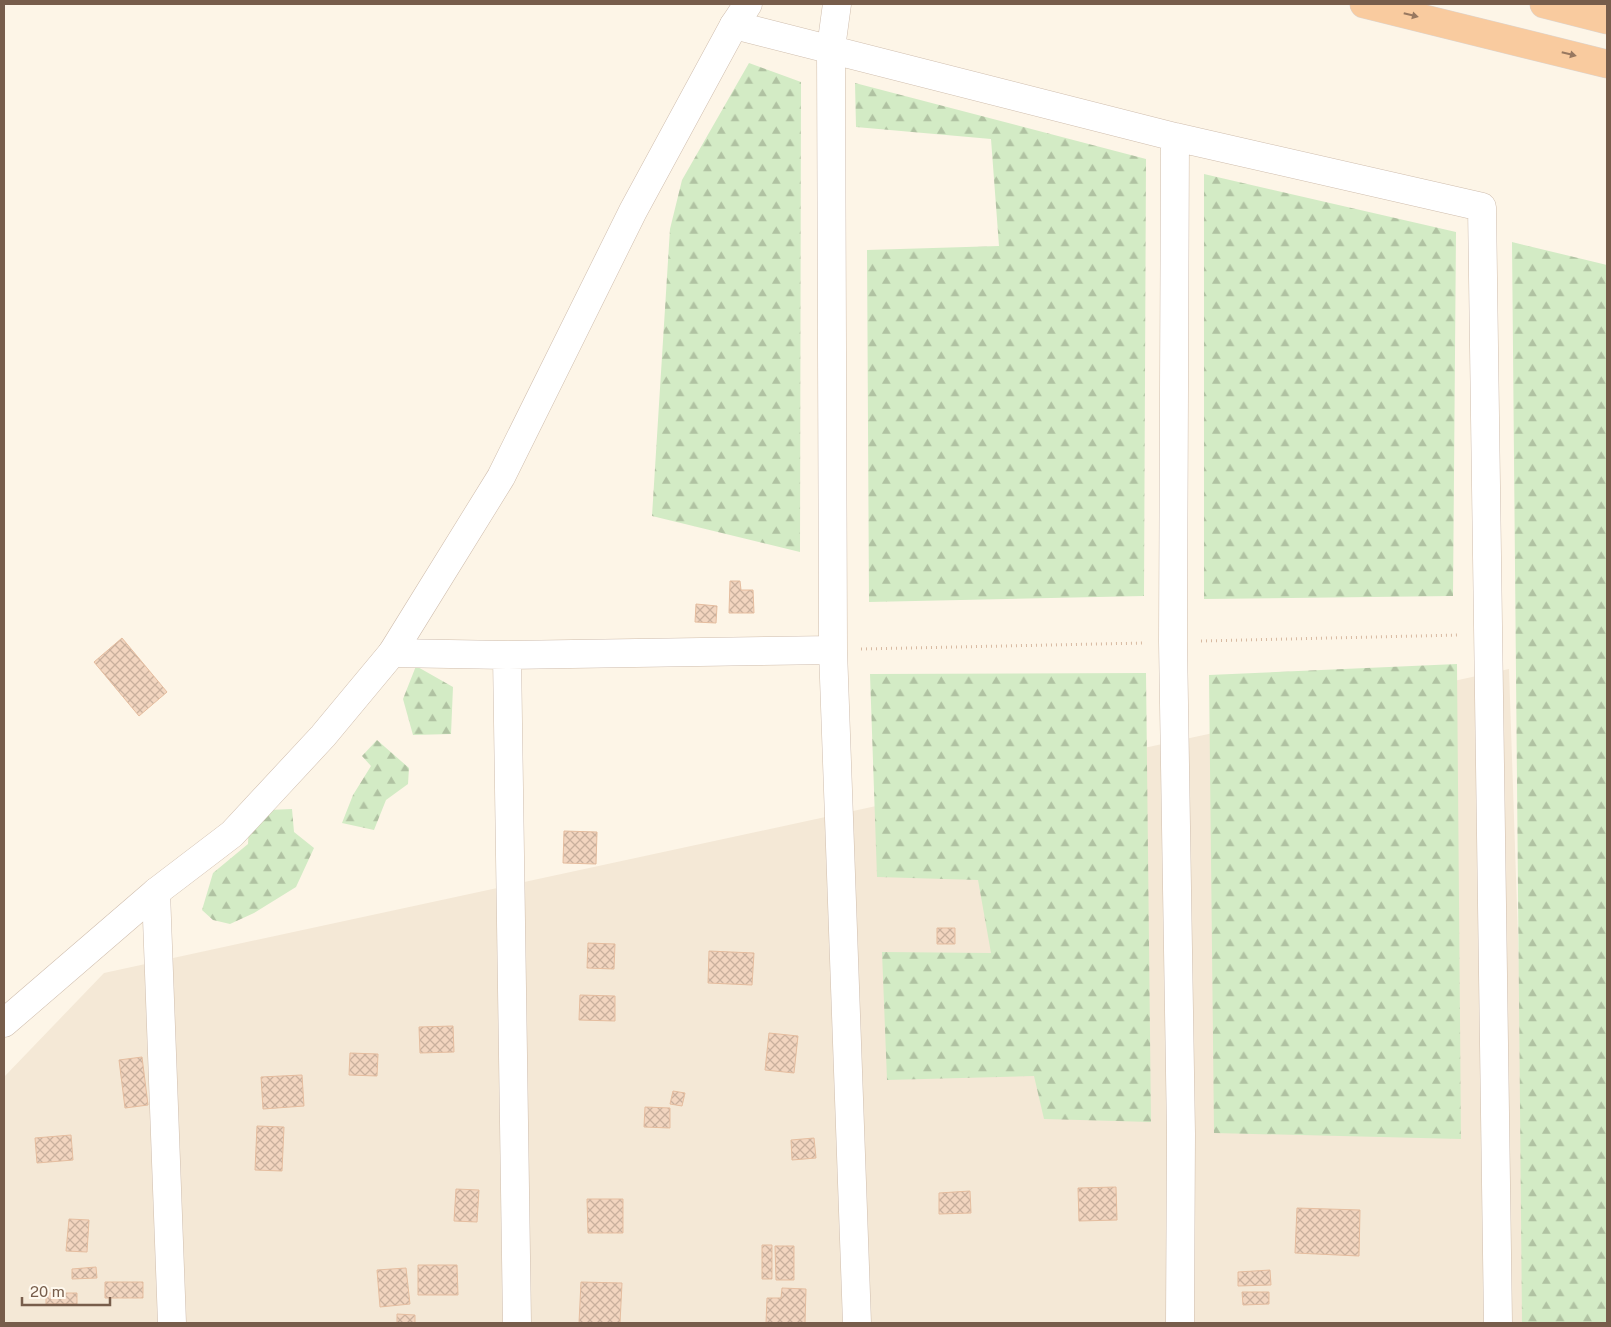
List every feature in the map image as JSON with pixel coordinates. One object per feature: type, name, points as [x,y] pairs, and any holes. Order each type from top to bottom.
[{"type":"highway","points":[[1364,4],[1607,64]]},
{"type":"highway","points":[[1544,4],[1607,20]]},
{"type":"street","points":[[837,4],[831,48],[833,650],[857,1323]]},
{"type":"street","points":[[4,1023],[156,892],[232,834],[323,736],[392,653],[501,477],[633,211],[741,14],[831,48],[1175,137],[1482,207],[1498,1323]]},
{"type":"street","points":[[1175,137],[1173,642],[1181,1134],[1180,1323]]},
{"type":"street","points":[[392,653],[507,655],[833,650]]},
{"type":"street","points":[[507,655],[517,1323]]},
{"type":"street","points":[[156,892],[172,1323]]},
{"type":"shaded area","points":[[1509,669],[1531,1323],[4,1323],[4,1077],[104,973]]},
{"type":"green space","points":[[749,63],[801,82],[800,552],[652,516],[670,229],[682,180]]},
{"type":"green space","points":[[855,83],[1146,159],[1144,596],[869,602],[867,250],[999,246],[991,139],[856,127]]},
{"type":"green space","points":[[1204,174],[1456,232],[1453,596],[1204,599]]},
{"type":"green space","points":[[1512,242],[1607,265],[1607,1323],[1522,1323]]},
{"type":"green space","points":[[1457,664],[1461,1139],[1214,1133],[1209,675]]},
{"type":"green space","points":[[416,666],[453,687],[451,734],[413,735],[403,699]]},
{"type":"green space","points":[[1146,673],[1151,1122],[1044,1119],[1034,1076],[887,1080],[882,952],[991,953],[978,880],[877,877],[870,674]]},
{"type":"green space","points":[[377,740],[409,768],[408,784],[386,800],[374,830],[342,823],[353,795],[371,766],[362,756]]},
{"type":"green space","points":[[292,809],[294,832],[314,848],[296,887],[254,913],[230,924],[213,920],[202,910],[213,873],[248,844],[249,823],[269,810]]},
{"type":"building","points":[[730,581],[740,581],[741,590],[753,590],[754,613],[729,613]]},
{"type":"building","points":[[696,604],[717,606],[716,623],[695,622]]},
{"type":"building","points":[[122,638],[167,692],[139,716],[94,662]]},
{"type":"building","points":[[564,831],[597,832],[596,864],[563,863]]},
{"type":"building","points":[[937,928],[955,928],[955,944],[937,944]]},
{"type":"building","points":[[588,943],[615,944],[614,969],[587,968]]},
{"type":"building","points":[[709,951],[754,953],[752,985],[708,983]]},
{"type":"building","points":[[580,995],[615,996],[615,1021],[579,1020]]},
{"type":"building","points":[[453,1026],[454,1052],[420,1053],[419,1027]]},
{"type":"building","points":[[769,1033],[798,1036],[794,1073],[765,1070]]},
{"type":"building","points":[[350,1053],[378,1054],[377,1076],[349,1075]]},
{"type":"building","points":[[142,1057],[148,1105],[125,1108],[119,1060]]},
{"type":"building","points":[[302,1075],[304,1106],[263,1109],[261,1077]]},
{"type":"building","points":[[673,1091],[685,1093],[682,1106],[670,1104]]},
{"type":"building","points":[[645,1107],[670,1108],[670,1128],[644,1127]]},
{"type":"building","points":[[257,1126],[284,1127],[282,1171],[255,1170]]},
{"type":"building","points":[[71,1135],[73,1160],[37,1163],[35,1138]]},
{"type":"building","points":[[814,1138],[816,1158],[792,1160],[791,1140]]},
{"type":"building","points":[[1116,1187],[1117,1220],[1079,1221],[1078,1188]]},
{"type":"building","points":[[456,1189],[479,1190],[477,1222],[454,1221]]},
{"type":"building","points":[[970,1191],[971,1213],[939,1214],[939,1193]]},
{"type":"building","points":[[587,1199],[623,1199],[623,1233],[588,1233]]},
{"type":"building","points":[[1297,1208],[1360,1210],[1359,1256],[1295,1253]]},
{"type":"building","points":[[69,1219],[89,1220],[87,1252],[66,1251]]},
{"type":"building","points":[[762,1245],[772,1245],[772,1279],[762,1279]]},
{"type":"building","points":[[775,1246],[794,1246],[794,1280],[776,1280]]},
{"type":"building","points":[[418,1265],[457,1265],[458,1295],[418,1295]]},
{"type":"building","points":[[96,1267],[97,1278],[72,1279],[72,1269]]},
{"type":"building","points":[[406,1268],[410,1304],[380,1307],[377,1270]]},
{"type":"building","points":[[1270,1270],[1271,1285],[1238,1286],[1238,1272]]},
{"type":"building","points":[[105,1282],[143,1282],[143,1298],[105,1298]]},
{"type":"building","points":[[581,1282],[622,1283],[620,1323],[579,1323]]},
{"type":"building","points":[[782,1288],[806,1289],[805,1323],[766,1323],[767,1298],[781,1298]]},
{"type":"building","points":[[1242,1292],[1269,1292],[1269,1304],[1243,1305]]},
{"type":"building","points":[[46,1293],[77,1293],[77,1304],[46,1304]]},
{"type":"building","points":[[397,1314],[415,1315],[415,1323],[397,1323]]}]
